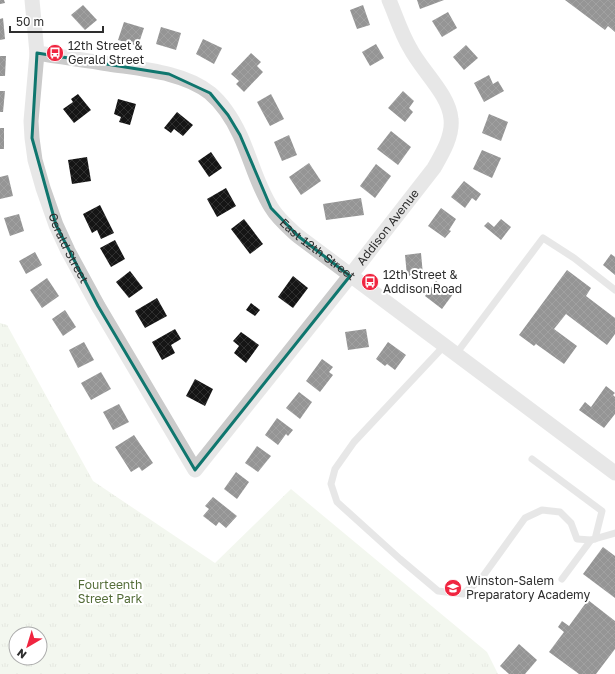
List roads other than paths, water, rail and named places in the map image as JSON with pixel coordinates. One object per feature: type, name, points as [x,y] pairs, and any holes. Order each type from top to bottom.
[{"type":"street","name":"Gerald Street","points":[[32,0],[37,53],[31,121],[32,138],[35,160],[56,225],[68,251],[98,306],[195,470]]},
{"type":"street","name":"Addison Avenue","points":[[195,470],[350,276],[434,168],[442,153],[451,126],[452,120],[450,109],[442,94],[421,67],[409,48],[389,0]]},
{"type":"street","name":"East 12th Street","points":[[37,53],[169,74],[185,79],[210,93],[218,101],[240,135],[261,188],[271,208],[282,221],[298,236],[350,276],[615,473]]},
{"type":"lane","points":[[615,290],[574,258],[543,238],[450,350],[354,442],[335,468],[331,484],[337,502],[438,591],[463,594],[481,579],[525,518],[542,510],[560,512],[571,523],[577,539],[593,540],[615,533]]},
{"type":"lane","points":[[532,459],[602,511],[593,540],[562,579]]},
{"type":"place","name":"12th Street & Gerald Street","points":[[55,53]]},
{"type":"place","name":"12th Street & Addison Road","points":[[370,282]]},
{"type":"place","name":"Winston-Salem Preparatory Academy","points":[[453,588]]},
{"type":"park label","name":"Fourteenth Street Park","points":[[110,592]]}]
